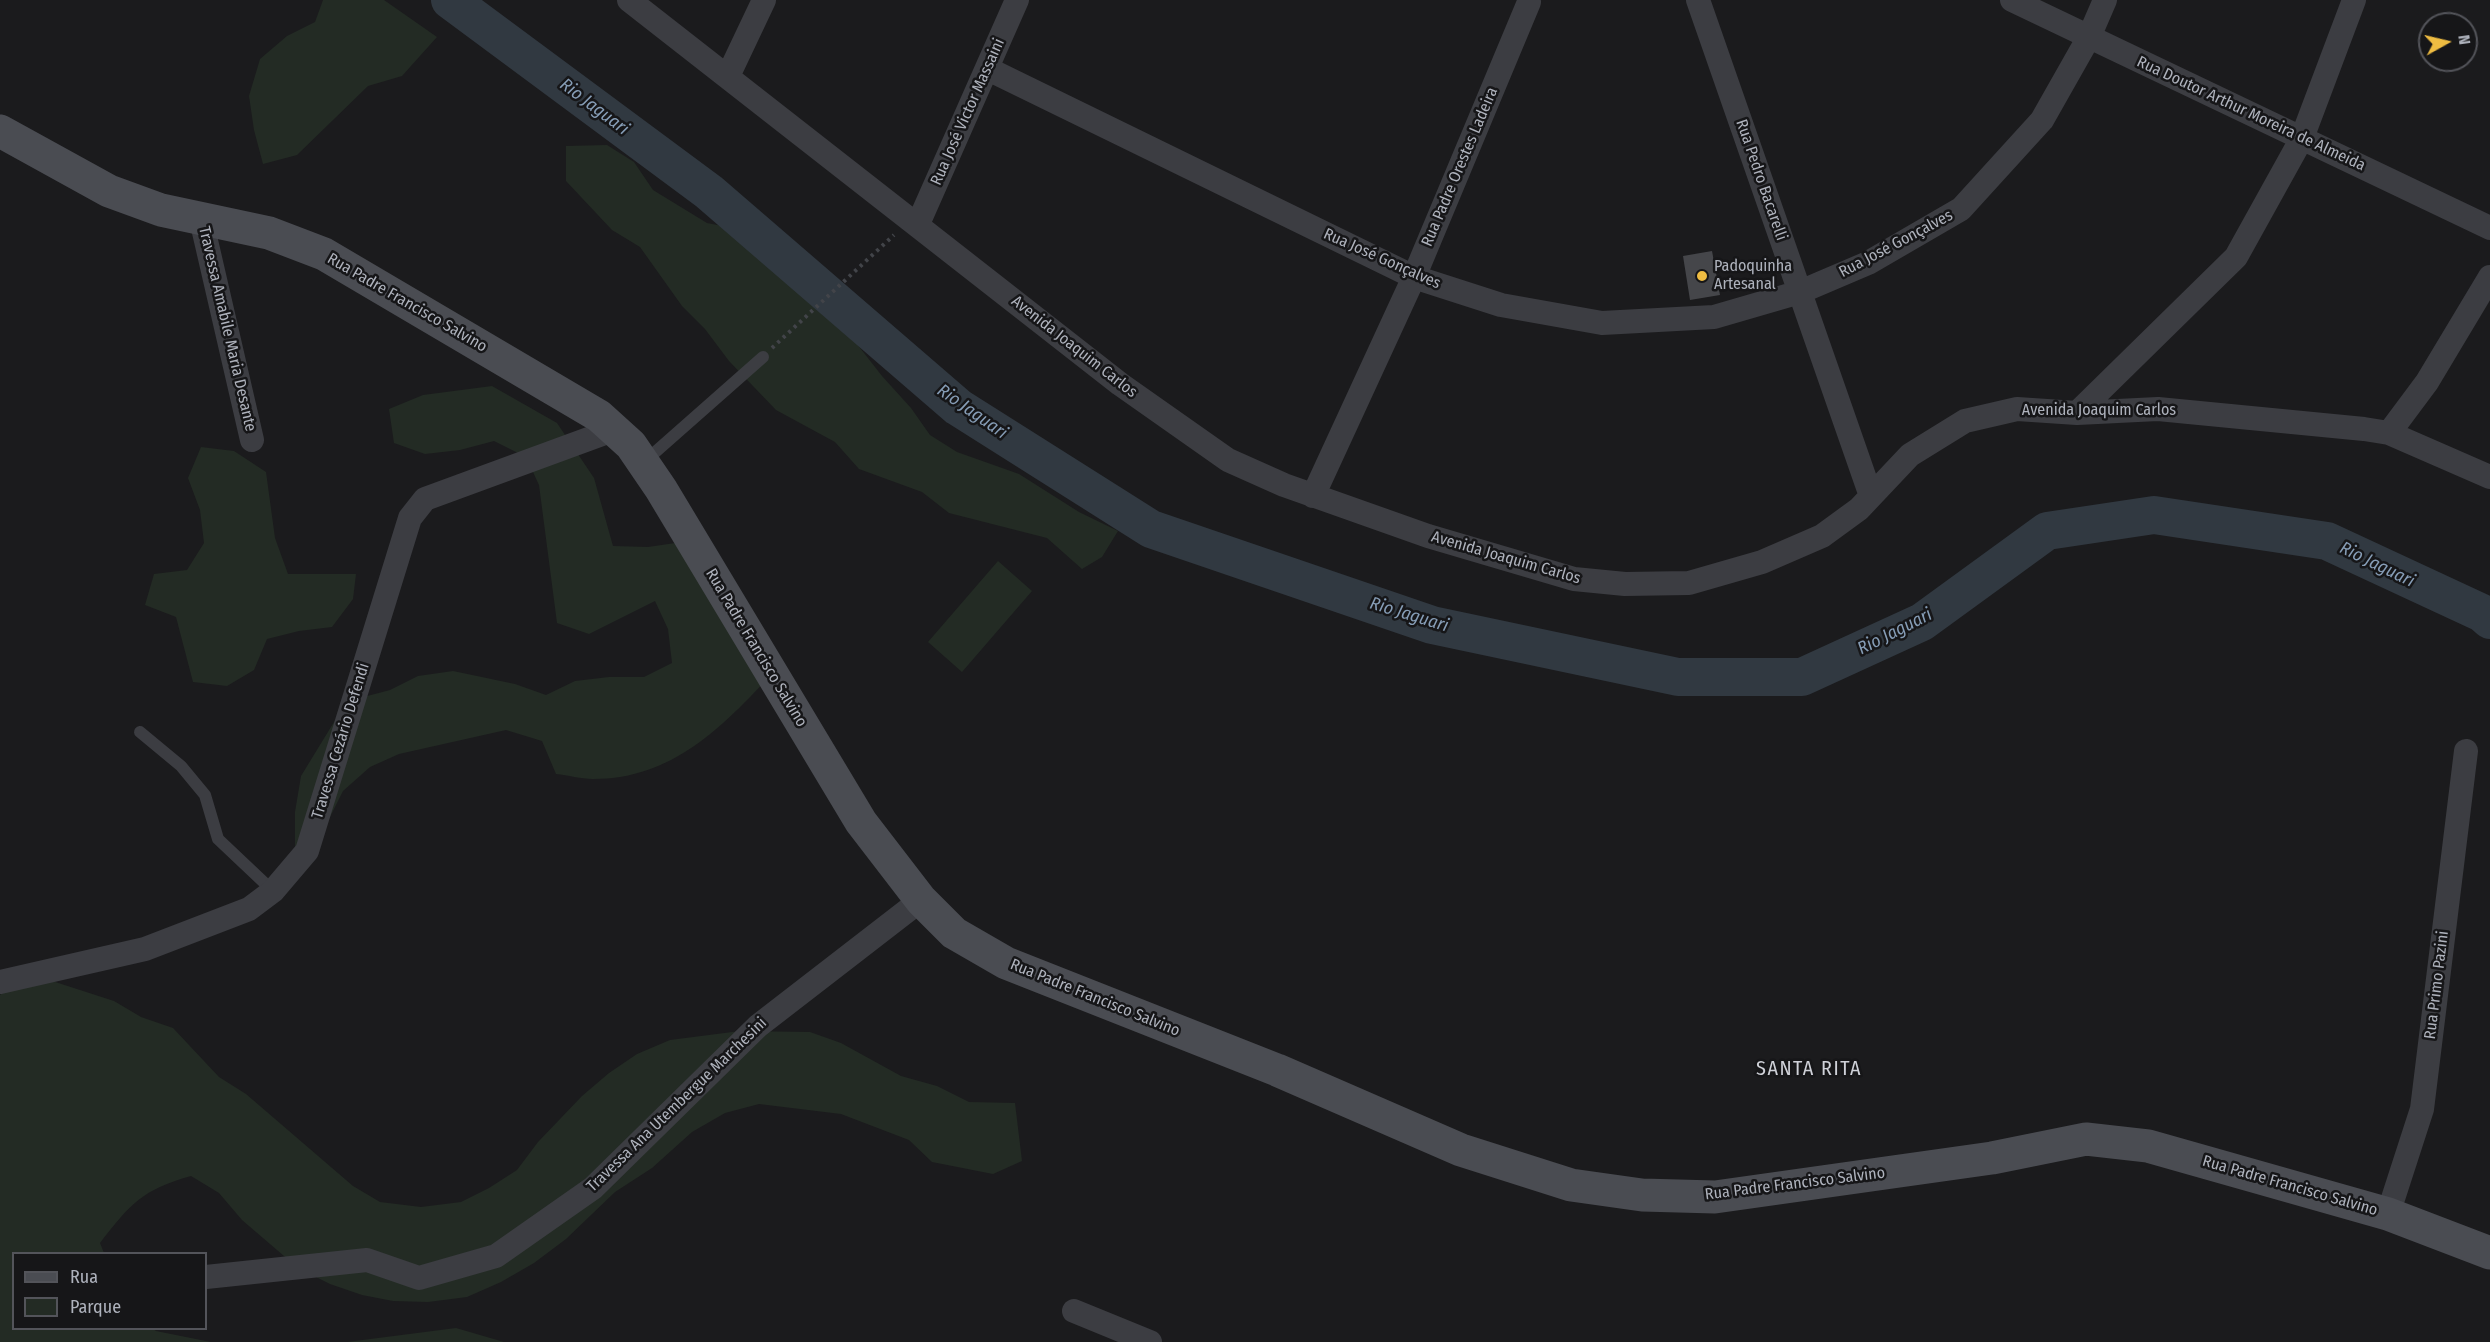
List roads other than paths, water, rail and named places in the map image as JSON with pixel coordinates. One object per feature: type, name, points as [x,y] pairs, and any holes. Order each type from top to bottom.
[{"type":"street","name":"Avenida Joaquim Carlos","points":[[629,0],[1120,384],[1228,460],[1313,496],[1428,536],[1574,579],[1625,584],[1689,583],[1762,562],[1822,536],[1859,509],[1910,455],[1965,421],[2017,409],[2077,413],[2158,409],[2389,433],[2490,477]]},
{"type":"street","points":[[728,76],[764,0]]},
{"type":"street","name":"Rua José Victor Massaini","points":[[915,222],[988,69],[1017,0]]},
{"type":"street","name":"Rua Pedro Bacarelli","points":[[1698,0],[1871,496]]},
{"type":"street","name":"Rua Doutor Arthur Moreira de Almeida","points":[[2012,0],[2490,228]]},
{"type":"street","name":"Rua José Gonçalves","points":[[988,69],[1414,277],[1501,306],[1602,323],[1714,318],[1800,292],[1868,263],[1961,209],[2042,120],[2089,37],[2105,0]]},
{"type":"street","points":[[2077,413],[2236,257],[2302,138],[2354,0]]},
{"type":"street","name":"Rua Padre Orestes Ladeira","points":[[1313,496],[1414,277],[1526,1]]},
{"type":"street","name":"Rua Padre Francisco Salvino","points":[[0,131],[109,191],[160,210],[269,233],[324,254],[598,416],[631,445],[643,463],[861,822],[921,900],[954,933],[1006,963],[1277,1070],[1461,1150],[1571,1185],[1642,1195],[1715,1197],[1992,1158],[2086,1139],[2148,1146],[2388,1214],[2490,1252]]},
{"type":"street","name":"Travessa Amabile Maria Desante","points":[[201,219],[252,440]]},
{"type":"street","points":[[2389,433],[2427,382],[2490,278]]},
{"type":"street","name":"Travessa Cezário Defendi","points":[[0,982],[145,949],[249,909],[273,891],[307,851],[410,518],[425,499],[613,430]]},
{"type":"street","name":"Rua Primo Pazini","points":[[2388,1214],[2422,1109],[2466,751]]},
{"type":"street","name":"Travessa Ana Utembergue Marchesini","points":[[207,1277],[367,1260],[419,1278],[496,1256],[593,1188],[758,1026],[921,900]]},
{"type":"street","points":[[1074,1311],[1150,1342]]},
{"type":"lane","points":[[643,463],[763,357]]},
{"type":"lane","points":[[140,732],[181,766],[205,795],[219,839],[273,891]]},
{"type":"waterway","name":"Rio Jaguari","points":[[450,0],[709,192],[958,407],[1151,529],[1432,625],[1678,677],[1802,677],[1922,622],[2047,531],[2154,515],[2327,541],[2482,613],[2490,620]]},
{"type":"place","name":"Padoquinha Artesanal","points":[[1702,276]]},
{"type":"district","name":"SANTA RITA","points":[[1809,1069]]}]
